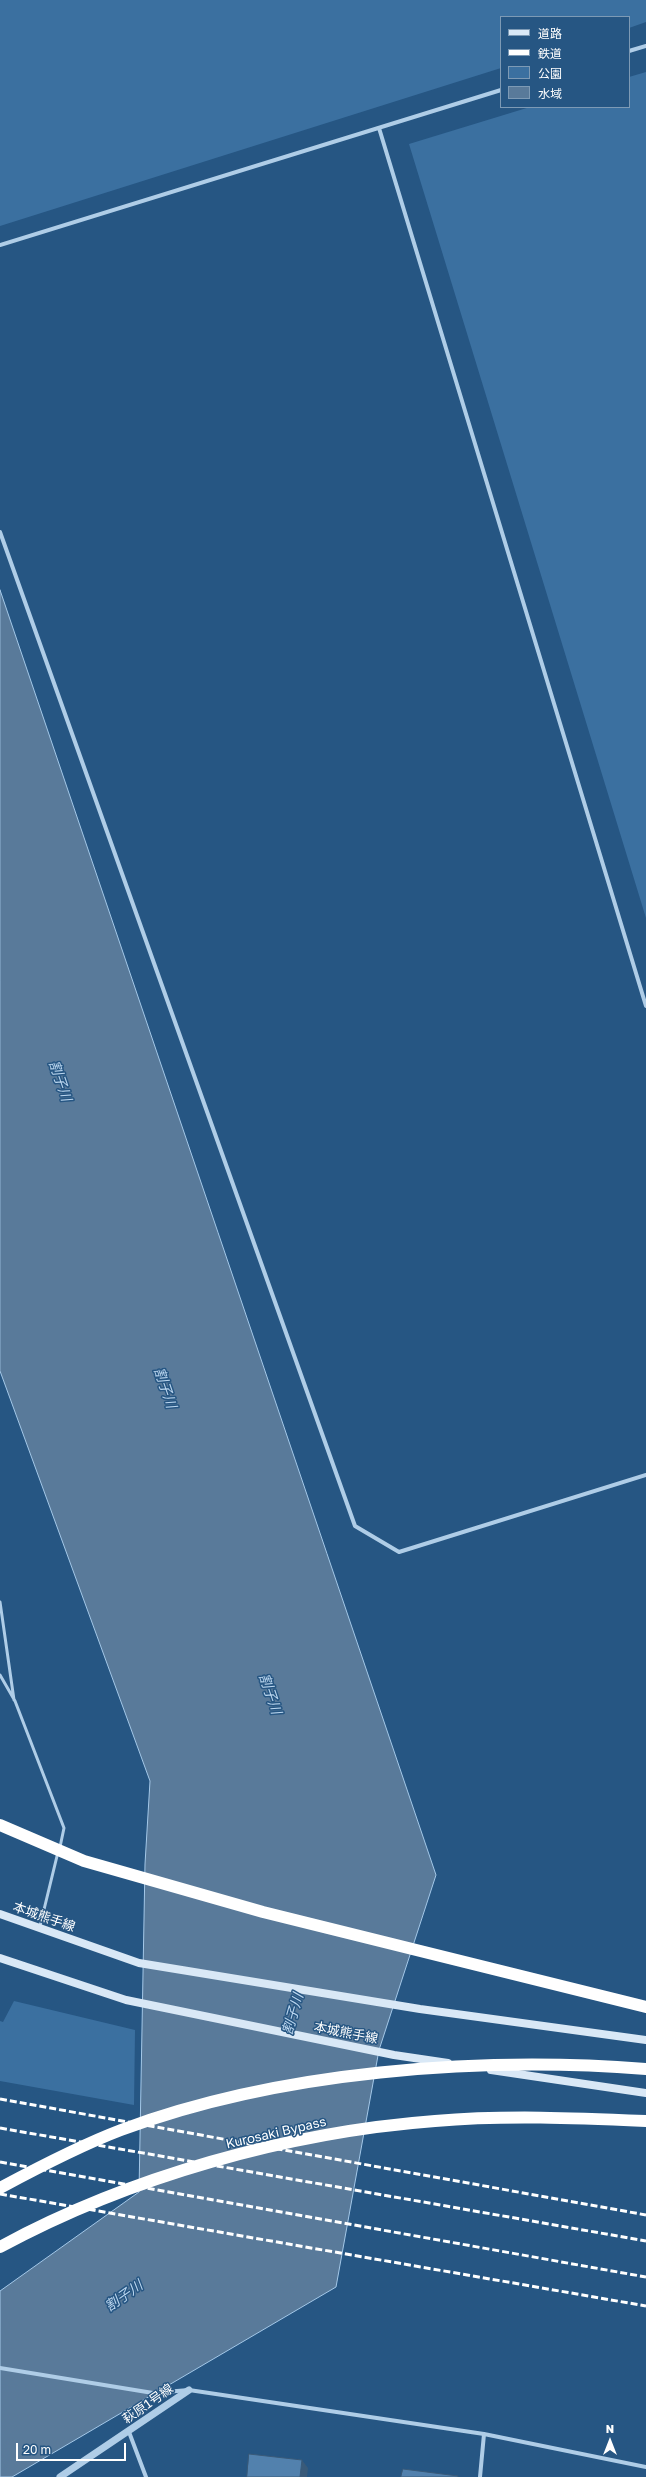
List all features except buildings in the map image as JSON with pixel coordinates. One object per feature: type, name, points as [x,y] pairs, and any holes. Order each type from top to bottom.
[{"type":"highway","points":[[0,1825],[84,1861],[248,1908],[646,2007]]},
{"type":"highway","points":[[0,2188],[51,2161],[121,2130],[205,2104],[301,2084],[402,2071],[506,2064],[646,2069]]},
{"type":"highway","name":"Kurosaki Bypass","points":[[0,2247],[112,2194],[180,2171],[313,2136],[435,2120],[573,2118],[646,2121]]},
{"type":"main road","name":"本城熊手線","points":[[0,1914],[139,1963],[420,2009],[646,2040]]},
{"type":"main road","name":"本城熊手線","points":[[0,1958],[126,2000],[394,2055],[646,2094]]},
{"type":"street","points":[[630,51],[646,46]]},
{"type":"street","points":[[0,245],[500,90]]},
{"type":"street","points":[[379,128],[646,1006]]},
{"type":"street","points":[[0,532],[355,1526],[398,1552],[646,1475]]},
{"type":"street","points":[[0,2368],[153,2393],[189,2390],[484,2434],[646,2466]]},
{"type":"street","name":"萩原1号線","points":[[60,2477],[129,2432],[189,2390]]},
{"type":"street","points":[[129,2432],[146,2477]]},
{"type":"street","points":[[480,2477],[484,2434]]},
{"type":"lane","points":[[0,1602],[15,1701]]},
{"type":"lane","points":[[0,1675],[15,1701],[64,1828],[40,1928]]},
{"type":"green space","points":[[0,0],[646,0],[646,22],[630,28],[630,16],[500,16],[500,68],[0,226]]},
{"type":"green space","points":[[646,72],[646,918],[409,144],[527,108],[630,108],[630,77]]},
{"type":"green space","points":[[14,2001],[135,2030],[134,2105],[0,2081],[0,2021],[3,2022]]},
{"type":"water","name":"割子川","points":[[0,590],[436,1875],[379,2050],[336,2287],[12,2477],[0,2477],[0,2291],[139,2192],[145,1864],[150,1781],[0,1371]]},
{"type":"railway","points":[[0,2099],[646,2215]]},
{"type":"railway","points":[[0,2128],[646,2241]]},
{"type":"railway","points":[[0,2162],[646,2277]]},
{"type":"railway","points":[[0,2194],[646,2306]]}]
